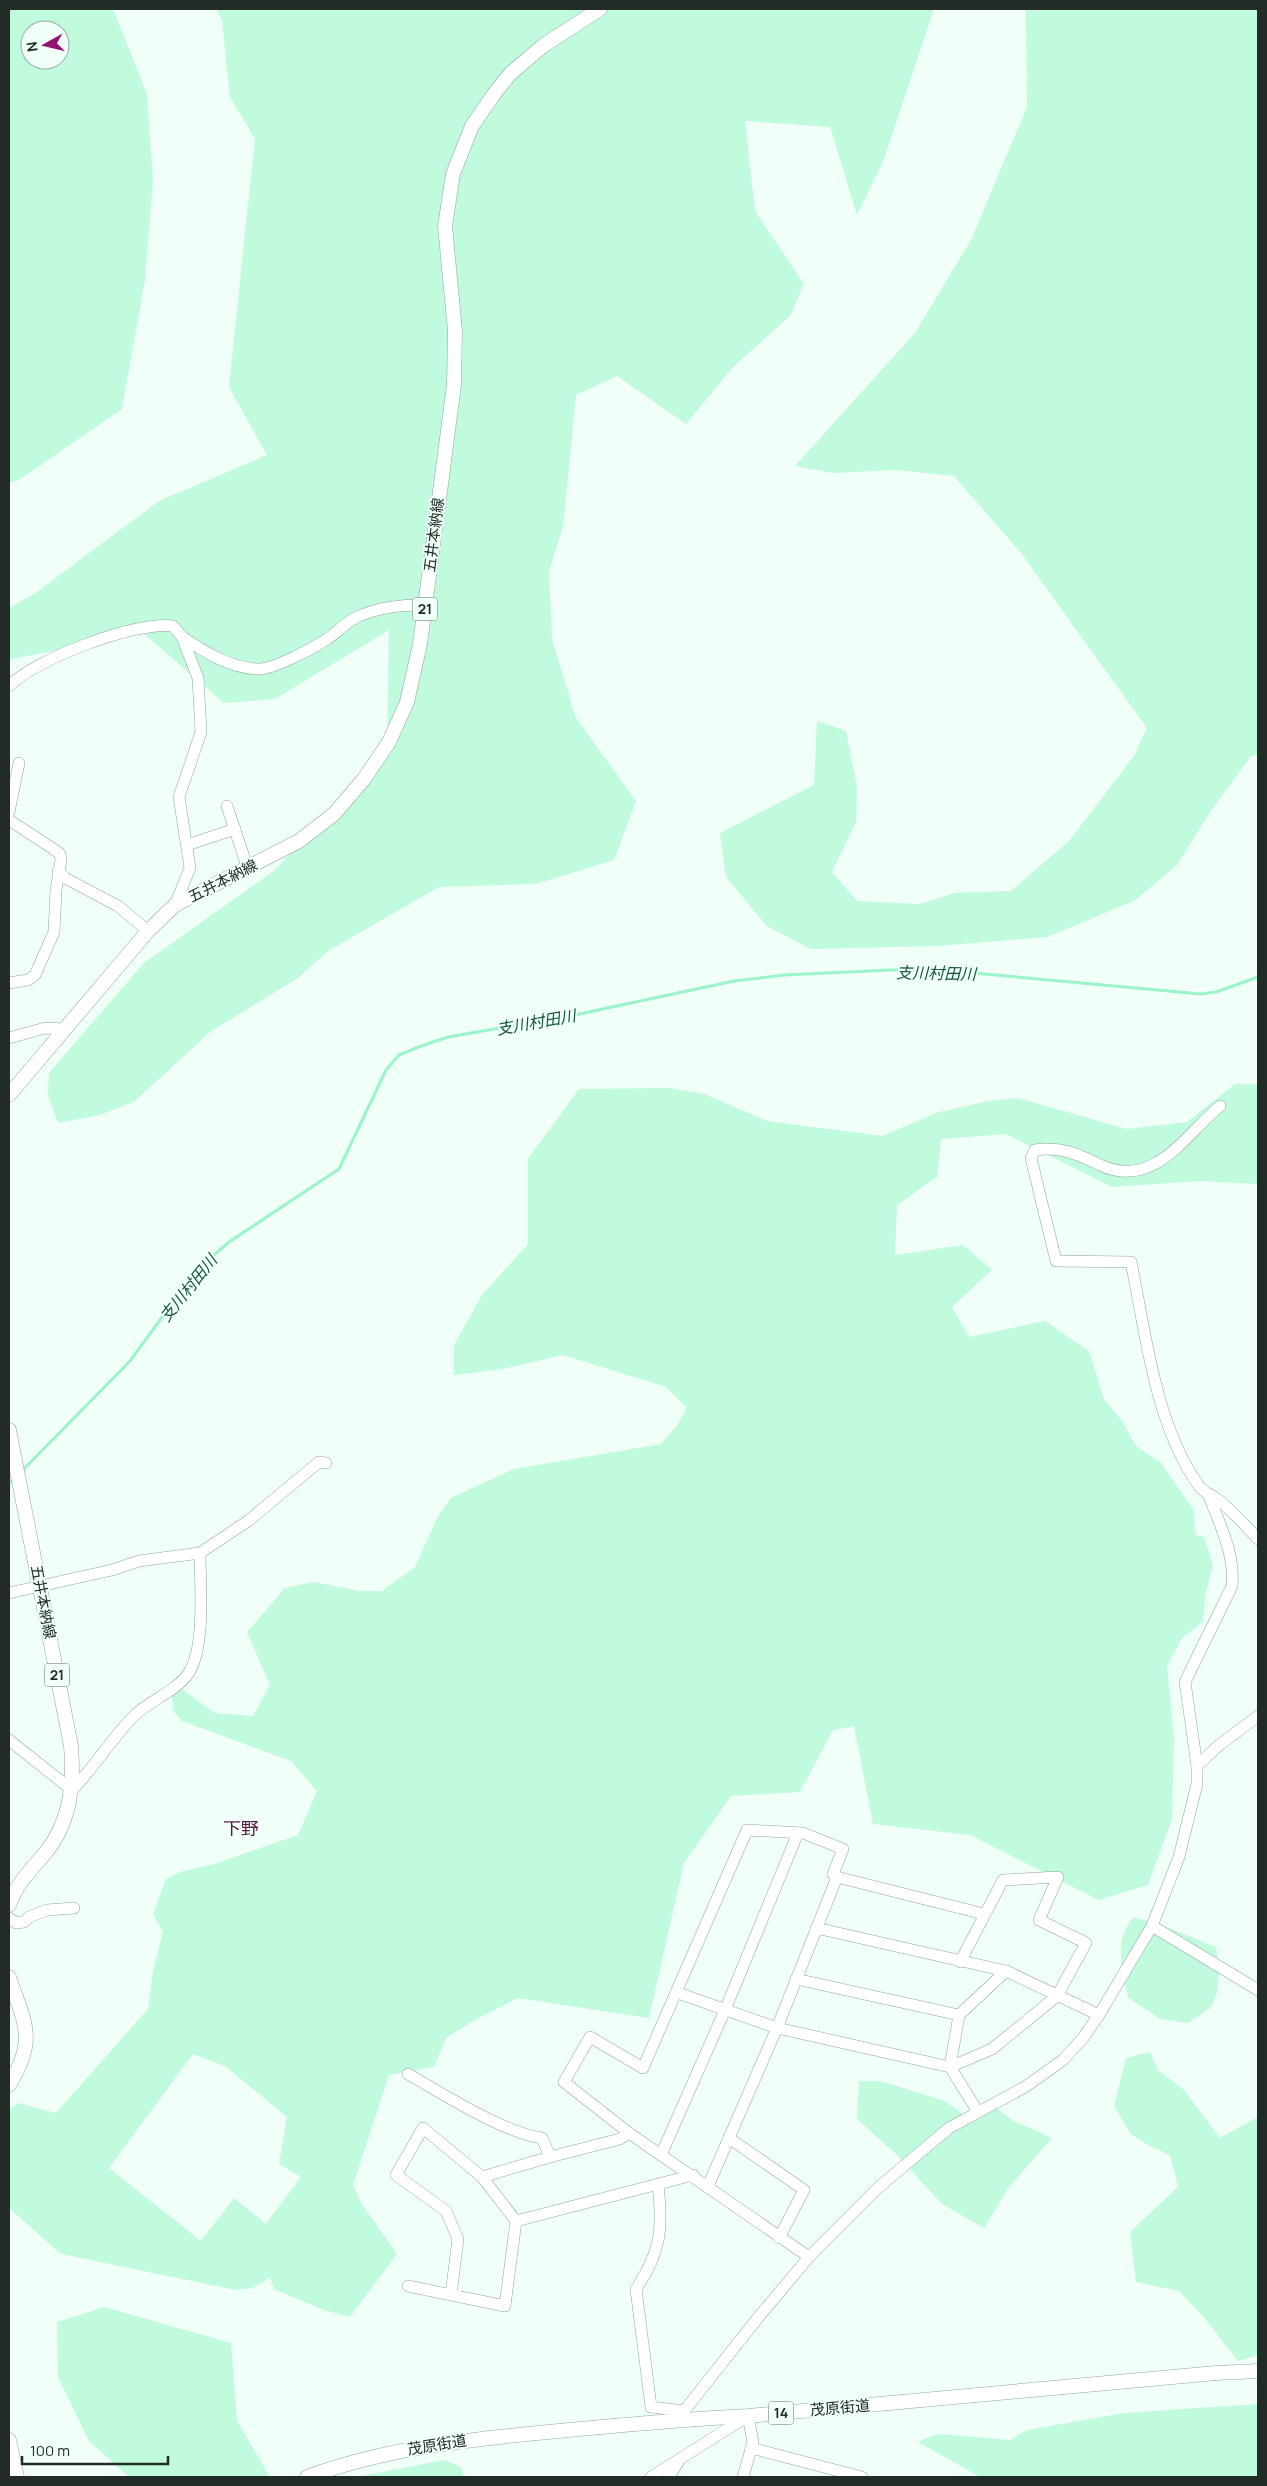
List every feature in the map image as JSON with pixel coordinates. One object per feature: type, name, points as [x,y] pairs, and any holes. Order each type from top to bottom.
[{"type":"main road","name":"五井本納線","points":[[9,1095],[148,931],[175,905],[299,841],[334,814],[364,778],[389,742],[399,722],[414,678],[456,361],[445,226],[453,174],[472,126],[510,74],[544,45],[600,9]]},
{"type":"main road","name":"五井本納線","points":[[9,1430],[71,1746],[72,1790],[63,1825],[55,1841],[16,1888],[9,1905]]},
{"type":"main road","points":[[9,1977],[20,2004],[26,2029],[26,2041],[20,2066],[9,2085]]},
{"type":"main road","name":"茂原街道","points":[[307,2477],[329,2469],[421,2446],[686,2415],[748,2416],[1216,2373],[1258,2371]]},
{"type":"main road","points":[[9,2440],[17,2477]]},
{"type":"street","points":[[9,686],[20,675],[79,647],[155,625],[173,626],[182,637],[216,659],[258,669],[273,668],[325,641],[347,623],[360,616],[381,608],[425,605]]},
{"type":"street","points":[[175,905],[190,868],[179,798],[202,724],[198,711],[198,678],[182,637]]},
{"type":"street","points":[[9,812],[19,763]]},
{"type":"street","points":[[227,806],[248,869]]},
{"type":"street","points":[[9,820],[60,854],[61,860],[58,872],[54,932],[35,975],[28,980],[9,983]]},
{"type":"street","points":[[187,845],[235,829]]},
{"type":"street","points":[[58,872],[65,878],[118,906],[148,931]]},
{"type":"street","points":[[9,1038],[45,1028],[64,1029]]},
{"type":"street","points":[[658,2184],[662,2218],[657,2245],[651,2267],[636,2289],[652,2407],[686,2415],[756,2319],[809,2257],[879,2187],[949,2128],[1025,2087],[1062,2060],[1083,2038],[1099,2015],[1152,1926],[1179,1857],[1197,1784],[1197,1766],[1185,1682],[1232,1586],[1233,1568],[1226,1539],[1209,1496],[1200,1487],[1177,1450],[1152,1364],[1131,1262],[1056,1261],[1031,1158],[1035,1150],[1052,1147],[1074,1152],[1103,1166],[1130,1173],[1158,1163],[1181,1146],[1202,1121],[1220,1106]]},
{"type":"street","points":[[9,1593],[112,1570],[139,1561],[200,1553],[248,1521],[319,1462],[326,1463]]},
{"type":"street","points":[[1209,1496],[1218,1499],[1258,1539]]},
{"type":"street","points":[[9,1740],[72,1790],[88,1774],[136,1714],[187,1675],[192,1664],[202,1620],[200,1553]]},
{"type":"street","points":[[1197,1766],[1218,1746],[1258,1716]]},
{"type":"street","points":[[809,2257],[629,2133],[564,2082],[590,2038],[643,2068],[678,1993],[747,1830],[798,1833],[844,1848],[833,1874],[837,1877],[984,1914]]},
{"type":"street","points":[[660,2154],[725,2010],[798,1833]]},
{"type":"street","points":[[708,2186],[777,2028],[837,1877]]},
{"type":"street","points":[[678,1993],[777,2028],[950,2067],[992,2049],[1057,1996],[1086,1943],[1039,1920],[1058,1877],[1003,1880],[960,1962]]},
{"type":"street","points":[[9,1918],[16,1923],[24,1922],[29,1917],[47,1910],[74,1908]]},
{"type":"street","points":[[1152,1926],[1258,1990]]},
{"type":"street","points":[[816,1928],[1006,1971],[1099,2015]]},
{"type":"street","points":[[978,2112],[950,2067],[959,2015],[1006,1971]]},
{"type":"street","points":[[796,1980],[959,2015]]},
{"type":"street","points":[[408,2074],[528,2137],[542,2138],[550,2157]]},
{"type":"street","points":[[408,2286],[451,2295],[505,2306],[516,2221],[482,2177],[423,2128],[396,2175],[446,2211],[458,2239],[451,2295]]},
{"type":"street","points":[[482,2177],[620,2139],[629,2133]]},
{"type":"street","points":[[730,2138],[804,2190],[779,2238]]},
{"type":"street","points":[[516,2221],[692,2175]]},
{"type":"street","points":[[651,2477],[748,2416],[753,2442],[743,2477]]},
{"type":"street","points":[[751,2448],[862,2477]]},
{"type":"street","points":[[669,2477],[681,2457]]},
{"type":"green space","points":[[9,9],[113,9],[147,94],[153,181],[145,280],[122,409],[19,480],[9,483]]},
{"type":"green space","points":[[216,9],[934,9],[883,162],[857,215],[830,127],[745,121],[755,211],[804,284],[790,316],[732,368],[686,424],[617,376],[576,395],[563,527],[549,571],[552,639],[576,718],[636,801],[614,860],[536,884],[439,887],[328,951],[298,978],[210,1032],[134,1102],[100,1115],[58,1123],[48,1095],[49,1073],[144,963],[275,870],[387,749],[389,630],[275,699],[224,703],[143,633],[12,659],[9,662],[9,608],[34,594],[159,501],[267,455],[229,387],[255,139],[230,97],[222,20]]},
{"type":"green space","points":[[1026,9],[1258,9],[1258,755],[1251,756],[1213,808],[1177,865],[1134,901],[1047,937],[937,946],[811,949],[767,926],[726,877],[720,833],[814,785],[817,721],[846,731],[857,787],[856,822],[832,872],[857,901],[920,904],[954,893],[1011,891],[1069,841],[1134,756],[1147,728],[1021,553],[954,476],[897,470],[832,473],[795,466],[915,333],[971,240],[1027,107]]},
{"type":"green space","points":[[1235,1084],[1258,1084],[1258,1184],[1200,1181],[1112,1187],[1006,1134],[941,1139],[937,1177],[897,1205],[895,1255],[963,1245],[992,1270],[952,1307],[969,1337],[1045,1321],[1089,1351],[1104,1399],[1122,1421],[1136,1446],[1160,1462],[1194,1510],[1195,1535],[1204,1537],[1213,1565],[1206,1592],[1203,1622],[1182,1638],[1167,1666],[1174,1739],[1172,1819],[1148,1885],[1099,1900],[970,1835],[873,1824],[854,1726],[833,1730],[800,1792],[731,1796],[684,1863],[649,2018],[518,1998],[473,2021],[446,2038],[434,2067],[389,2075],[353,2185],[361,2203],[397,2254],[350,2317],[324,2310],[274,2289],[270,2277],[253,2288],[236,2290],[61,2254],[9,2208],[9,2110],[18,2103],[56,2113],[148,2009],[153,1971],[163,1932],[153,1914],[166,1879],[183,1871],[214,1864],[298,1835],[317,1791],[291,1761],[182,1721],[173,1711],[171,1681],[215,1713],[253,1716],[270,1685],[247,1632],[285,1588],[314,1582],[360,1591],[382,1591],[415,1567],[438,1516],[451,1498],[514,1469],[661,1444],[676,1427],[687,1408],[666,1387],[563,1355],[503,1369],[454,1375],[454,1345],[482,1295],[528,1244],[528,1159],[579,1089],[670,1088],[704,1094],[767,1121],[882,1136],[939,1112],[989,1101],[1018,1098],[1127,1129],[1187,1122]],"holes":[[[193,2054],[225,2066],[287,2117],[279,2164],[301,2177],[266,2224],[234,2198],[201,2241],[109,2168]]]},
{"type":"green space","points":[[1134,1917],[1161,1925],[1216,1947],[1219,1977],[1217,1993],[1211,2006],[1188,2023],[1160,2019],[1128,1997],[1123,1976],[1121,1945],[1127,1926]]},
{"type":"green space","points":[[1150,2052],[1158,2070],[1184,2090],[1220,2138],[1258,2117],[1258,2355],[1238,2361],[1202,2315],[1179,2291],[1136,2282],[1130,2232],[1178,2187],[1170,2155],[1148,2145],[1131,2134],[1114,2106],[1126,2058]]},
{"type":"green space","points":[[859,2081],[880,2081],[945,2101],[974,2122],[997,2108],[1012,2120],[1052,2138],[1009,2187],[984,2228],[942,2204],[897,2155],[857,2119]]},
{"type":"green space","points":[[104,2307],[231,2343],[237,2421],[270,2477],[127,2477],[89,2441],[58,2377],[57,2322]]},
{"type":"green space","points":[[1258,2404],[1258,2477],[980,2477],[918,2442],[937,2434],[1010,2440],[1027,2430],[1124,2413]]},
{"type":"green space","points":[[444,2460],[461,2467],[464,2477],[357,2477]]},
{"type":"waterway","name":"支川村田川","points":[[21,1472],[130,1361],[176,1298],[207,1261],[229,1242],[339,1169],[386,1070],[399,1055],[421,1046],[448,1037],[570,1016],[734,981],[784,975],[891,970],[941,970],[1201,994],[1216,992],[1258,977]]},
{"type":"waterway","name":"支川村田川","points":[[9,1484],[15,1478]]},
{"type":"district","name":"下野","points":[[241,1829]]}]
